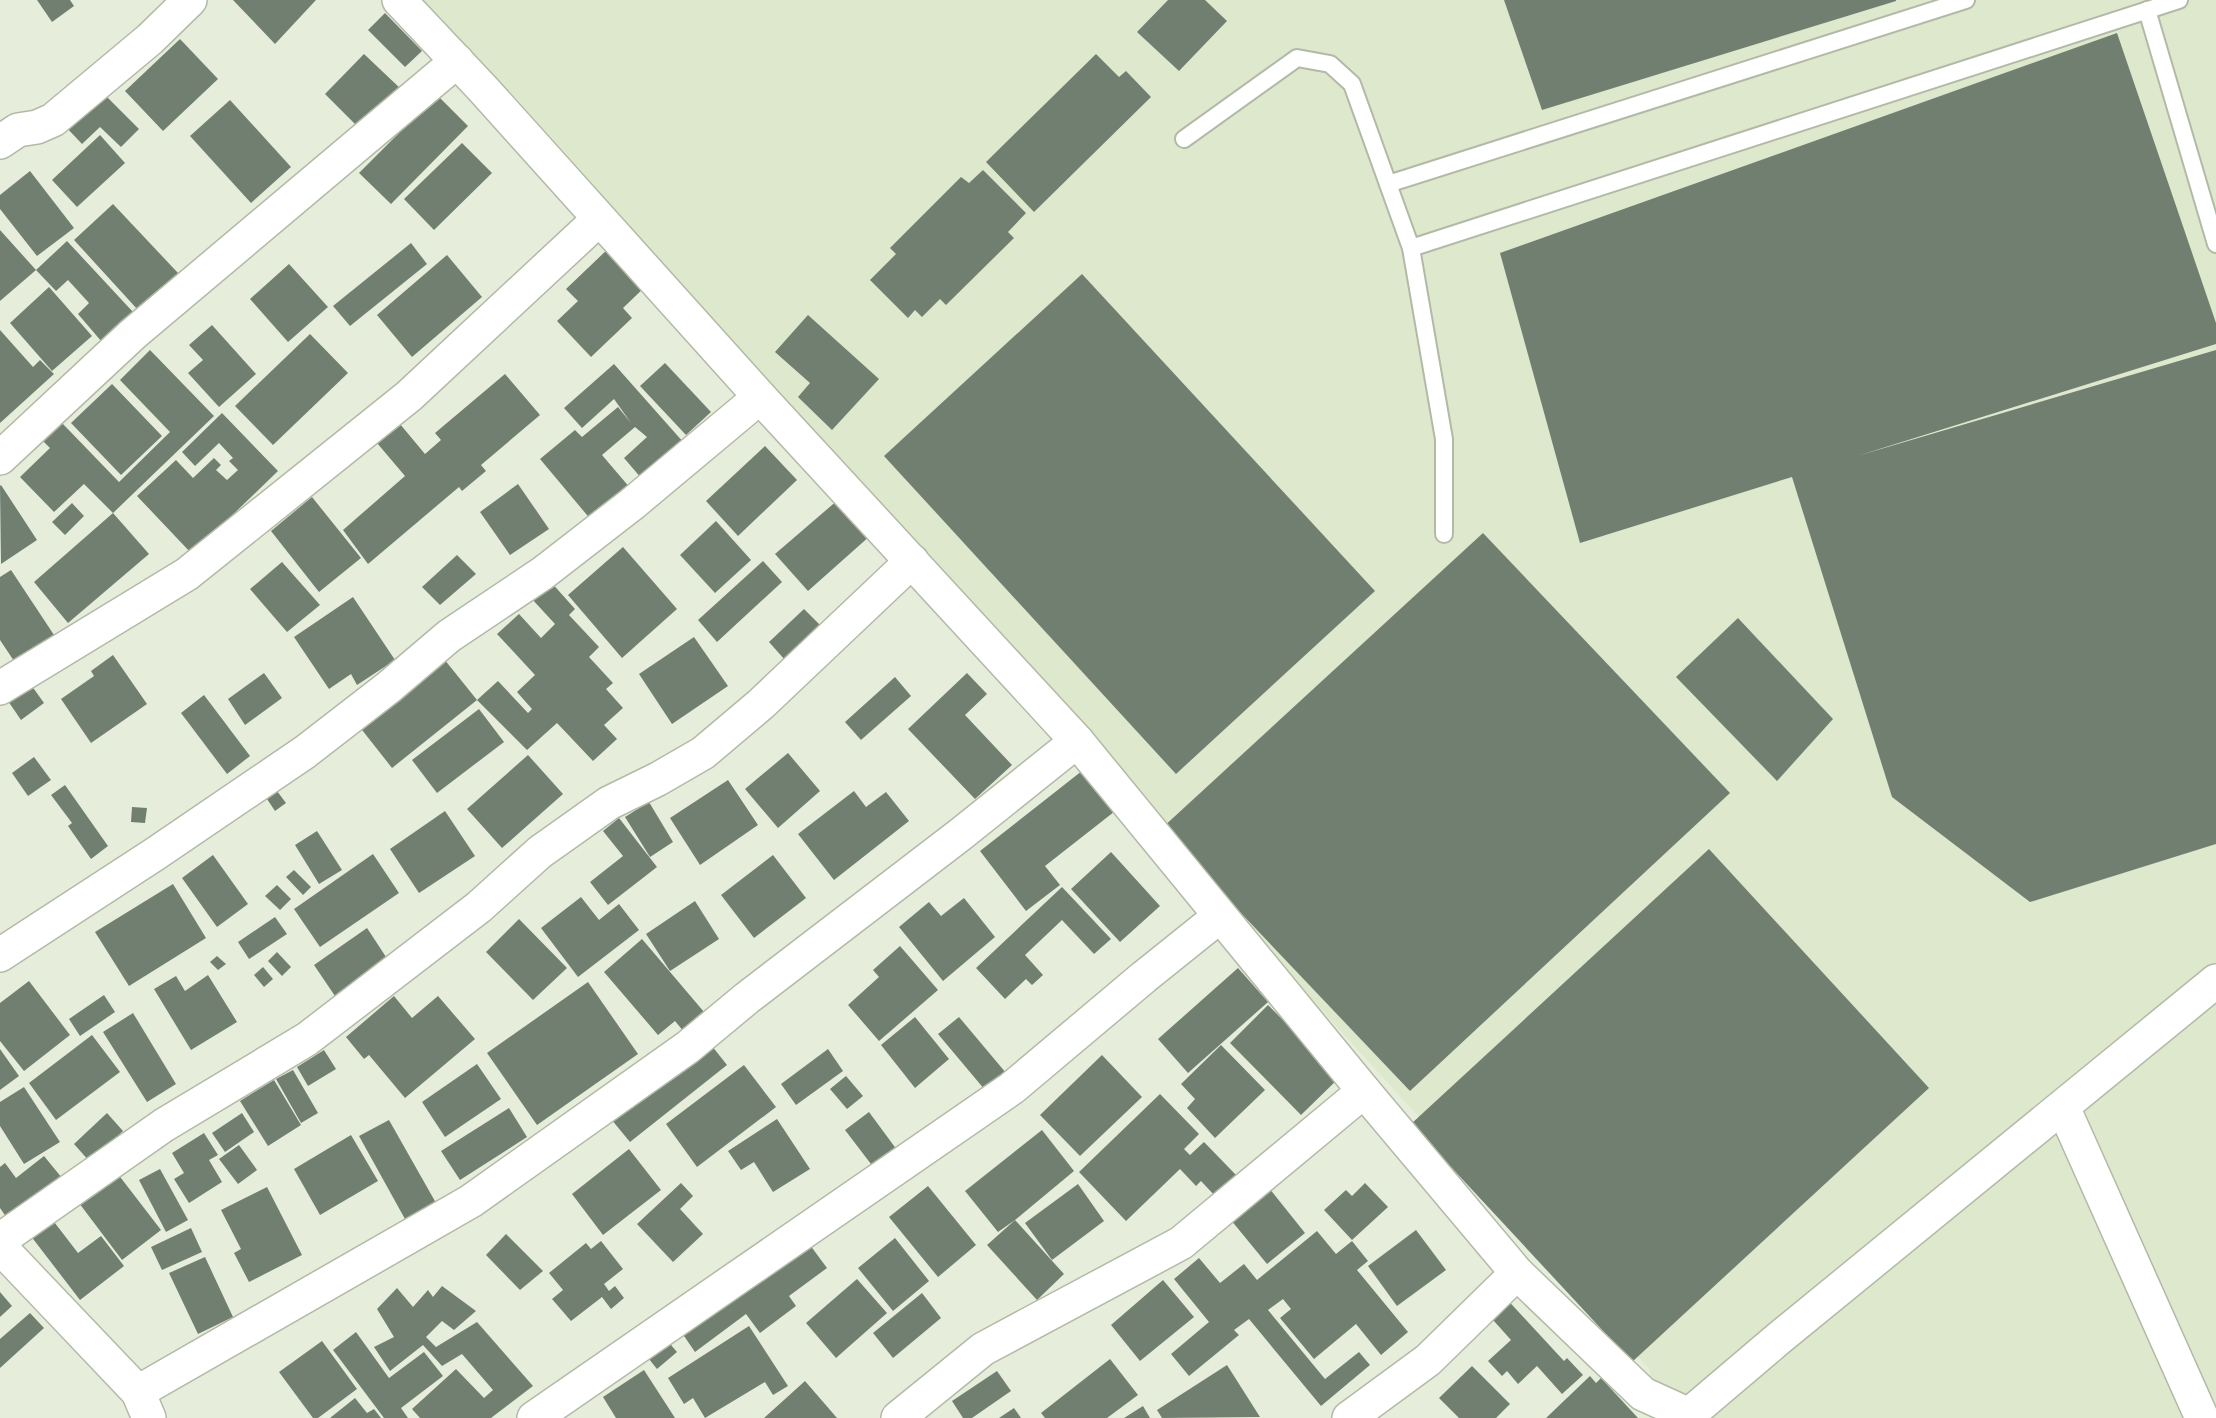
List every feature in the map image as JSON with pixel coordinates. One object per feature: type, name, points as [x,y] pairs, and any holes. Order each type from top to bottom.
[{"type":"street","points":[[0,142],[18,130],[37,127],[53,120],[150,39],[190,0]]},
{"type":"street","points":[[399,0],[1077,741],[1517,1274],[1642,1394],[1686,1416],[2216,981]]},
{"type":"street","points":[[0,458],[132,334],[456,61]]},
{"type":"street","points":[[0,688],[187,574],[409,396],[599,219]]},
{"type":"street","points":[[0,955],[155,854],[305,752],[389,687],[449,636],[543,573],[632,504],[760,397]]},
{"type":"street","points":[[0,1240],[164,1125],[307,1039],[479,907],[540,852],[609,803],[658,779],[703,753],[761,704],[912,561]]},
{"type":"street","points":[[0,1247],[144,1405],[471,1201],[688,1047],[810,948],[961,834],[1077,741]]},
{"type":"street","points":[[534,1418],[1012,1088],[1220,916]]},
{"type":"street","points":[[898,1418],[983,1349],[1181,1243],[1364,1091]]},
{"type":"street","points":[[2063,1107],[2202,1418]]},
{"type":"street","points":[[1349,1418],[1428,1360],[1517,1274]]},
{"type":"lane","points":[[1388,184],[1966,0]]},
{"type":"lane","points":[[1411,248],[2179,0]]},
{"type":"lane","points":[[2146,10],[2216,244]]},
{"type":"lane","points":[[1184,139],[1297,58],[1330,64],[1352,84],[1411,248],[1444,440],[1444,534]]},
{"type":"shaded area","points":[[394,0],[2216,0],[2216,1418],[1649,1418],[1650,1370]]},
{"type":"building","points":[[37,0],[70,0],[74,6],[52,22]]},
{"type":"building","points":[[233,0],[316,0],[275,44]]},
{"type":"building","points":[[1168,0],[1205,0],[1227,21],[1179,71],[1137,32]]},
{"type":"building","points":[[1504,0],[1896,0],[1896,1],[1542,110]]},
{"type":"building","points":[[385,13],[422,51],[405,67],[368,30]]},
{"type":"building","points":[[2117,33],[2216,323],[2216,344],[1857,456],[2216,350],[2216,844],[2030,902],[1892,797],[1792,477],[1580,543],[1500,253]]},
{"type":"building","points":[[180,39],[218,79],[163,131],[125,91]]},
{"type":"building","points":[[364,54],[402,90],[362,131],[325,94]]},
{"type":"building","points":[[1096,54],[1119,77],[1126,71],[1151,97],[1034,212],[986,162]]},
{"type":"building","points":[[101,91],[139,129],[121,147],[100,127],[82,144],[65,126]]},
{"type":"building","points":[[437,95],[468,126],[391,204],[359,173]]},
{"type":"building","points":[[230,100],[291,167],[251,203],[190,136]]},
{"type":"building","points":[[100,135],[125,163],[77,207],[52,180]]},
{"type":"building","points":[[462,143],[492,173],[434,230],[404,199]]},
{"type":"building","points":[[983,170],[1026,213],[1008,232],[1014,238],[946,305],[940,299],[922,317],[915,310],[908,318],[870,280],[896,254],[890,248],[961,177],[969,183]]},
{"type":"building","points":[[30,171],[74,228],[37,256],[0,209],[0,195]]},
{"type":"building","points":[[113,204],[178,273],[138,310],[74,240]]},
{"type":"building","points":[[0,230],[36,270],[0,301]]},
{"type":"building","points":[[67,241],[133,312],[113,330],[108,349],[78,314],[89,303],[68,280],[56,291],[36,270]]},
{"type":"building","points":[[411,243],[427,264],[350,326],[333,306]]},
{"type":"building","points":[[611,246],[648,284],[623,308],[632,318],[591,357],[557,321],[578,301],[566,289]]},
{"type":"building","points":[[447,255],[482,297],[412,357],[377,315]]},
{"type":"building","points":[[289,264],[328,307],[288,342],[250,299]]},
{"type":"building","points":[[1082,274],[1375,591],[1176,774],[884,456]]},
{"type":"building","points":[[49,287],[92,336],[52,371],[10,323]]},
{"type":"building","points":[[808,315],[879,379],[832,430],[798,397],[810,383],[775,352]]},
{"type":"building","points":[[212,325],[256,374],[219,407],[188,373],[203,360],[189,345]]},
{"type":"building","points":[[0,330],[33,367],[40,360],[54,374],[0,423]]},
{"type":"building","points":[[310,334],[348,373],[273,445],[235,406]]},
{"type":"building","points":[[150,350],[214,416],[113,513],[84,484],[54,512],[20,477],[50,448],[43,441],[62,423],[119,482],[170,432],[120,380]]},
{"type":"building","points":[[665,363],[711,412],[686,435],[640,386]]},
{"type":"building","points":[[614,364],[684,443],[642,479],[624,458],[647,437],[635,427],[602,455],[631,489],[592,521],[540,459],[575,430],[582,437],[618,407],[631,423],[614,399],[582,428],[564,408]]},
{"type":"building","points":[[505,374],[540,415],[481,465],[486,471],[462,491],[459,487],[368,564],[343,530],[405,476],[377,443],[400,424],[425,454],[441,440],[435,433]]},
{"type":"building","points":[[112,384],[162,436],[121,475],[71,423]]},
{"type":"building","points":[[222,413],[278,471],[192,554],[137,496],[176,460],[193,478],[214,458],[221,465],[216,470],[227,480],[238,470],[229,461],[233,458],[219,443],[195,466],[182,452]]},
{"type":"building","points":[[765,446],[797,480],[738,536],[706,501]]},
{"type":"building","points":[[518,484],[549,529],[510,555],[480,512]]},
{"type":"building","points":[[0,486],[37,540],[1,564]]},
{"type":"building","points":[[312,497],[361,558],[319,592],[271,531]]},
{"type":"building","points":[[839,499],[871,535],[808,591],[775,554]]},
{"type":"building","points":[[72,503],[84,516],[65,535],[52,522]]},
{"type":"building","points":[[113,513],[149,554],[68,623],[34,582]]},
{"type":"building","points":[[716,521],[751,560],[715,593],[680,555]]},
{"type":"building","points":[[1483,533],[1730,793],[1410,1091],[1161,829]]},
{"type":"building","points":[[623,547],[677,609],[622,658],[568,595]]},
{"type":"building","points":[[457,555],[476,574],[440,605],[422,587]]},
{"type":"building","points":[[763,561],[782,582],[717,642],[698,620]]},
{"type":"building","points":[[282,562],[320,605],[287,632],[250,589]]},
{"type":"building","points":[[11,570],[56,638],[16,664],[0,640],[0,577]]},
{"type":"building","points":[[550,581],[575,609],[569,615],[599,647],[589,657],[613,683],[606,689],[623,708],[604,725],[617,739],[593,761],[557,723],[527,750],[477,700],[498,681],[528,713],[532,709],[517,692],[535,675],[497,634],[519,614],[541,638],[555,624],[531,598]]},
{"type":"building","points":[[353,597],[395,660],[357,685],[351,674],[329,689],[294,637]]},
{"type":"building","points":[[804,609],[821,626],[785,660],[769,642]]},
{"type":"building","points":[[1738,618],[1833,719],[1777,781],[1676,677]]},
{"type":"building","points":[[694,637],[728,686],[672,724],[639,674]]},
{"type":"building","points":[[440,654],[477,700],[392,768],[355,721]]},
{"type":"building","points":[[113,655],[147,704],[91,743],[61,699],[94,676],[91,671]]},
{"type":"building","points":[[264,673],[282,698],[245,725],[228,699]]},
{"type":"building","points":[[967,673],[987,694],[965,715],[1012,765],[975,799],[908,729]]},
{"type":"building","points":[[895,677],[911,696],[861,740],[845,722]]},
{"type":"building","points":[[29,682],[44,703],[21,720],[6,698]]},
{"type":"building","points":[[204,695],[250,756],[227,774],[181,713]]},
{"type":"building","points":[[479,709],[504,742],[437,793],[412,760]]},
{"type":"building","points":[[788,753],[820,791],[778,828],[745,789]]},
{"type":"building","points":[[528,755],[563,794],[502,848],[467,809]]},
{"type":"building","points":[[34,757],[51,780],[28,796],[12,773]]},
{"type":"building","points":[[1087,767],[1119,808],[1045,866],[1060,885],[1026,911],[980,851]]},
{"type":"building","points":[[728,780],[758,825],[700,865],[670,818]]},
{"type":"building","points":[[65,785],[108,846],[91,859],[68,826],[72,823],[51,795]]},
{"type":"building","points":[[277,791],[286,803],[275,811],[267,799]]},
{"type":"building","points":[[854,791],[866,807],[886,792],[909,821],[834,880],[798,834]]},
{"type":"building","points":[[649,802],[673,842],[650,857],[625,817]]},
{"type":"building","points":[[132,807],[147,808],[145,823],[131,822]]},
{"type":"building","points":[[445,811],[475,856],[419,893],[390,849]]},
{"type":"building","points":[[619,818],[657,867],[608,905],[590,882],[623,856],[603,831]]},
{"type":"building","points":[[317,831],[342,870],[319,884],[295,845]]},
{"type":"building","points":[[1709,849],[1929,1088],[1632,1362],[1411,1124]]},
{"type":"building","points":[[1111,852],[1160,906],[1120,942],[1071,889]]},
{"type":"building","points":[[373,854],[399,893],[320,947],[294,909]]},
{"type":"building","points":[[213,855],[248,904],[217,927],[182,878]]},
{"type":"building","points":[[773,855],[806,898],[754,938],[721,895]]},
{"type":"building","points":[[294,870],[311,887],[303,895],[286,877]]},
{"type":"building","points":[[173,884],[206,938],[129,986],[95,932]]},
{"type":"building","points":[[277,885],[291,899],[280,910],[265,896]]},
{"type":"building","points":[[1062,887],[1111,939],[1094,954],[1062,920],[1025,955],[1043,975],[1032,985],[1026,979],[1005,999],[976,968]]},
{"type":"building","points":[[581,897],[599,920],[619,904],[639,930],[578,977],[541,928]]},
{"type":"building","points":[[964,898],[995,937],[943,981],[899,927],[929,902],[941,916]]},
{"type":"building","points":[[695,901],[719,939],[670,971],[646,934]]},
{"type":"building","points":[[275,917],[287,934],[249,959],[238,942]]},
{"type":"building","points":[[519,919],[567,968],[533,1000],[486,952]]},
{"type":"building","points":[[367,928],[388,960],[335,996],[314,965]]},
{"type":"building","points":[[642,939],[710,1019],[689,1038],[675,1021],[658,1035],[604,972]]},
{"type":"building","points":[[900,946],[938,990],[879,1041],[848,1005],[879,977],[873,970]]},
{"type":"building","points":[[277,952],[291,967],[282,976],[268,961]]},
{"type":"building","points":[[217,956],[226,964],[218,970],[210,962]]},
{"type":"building","points":[[263,967],[273,979],[264,987],[254,975]]},
{"type":"building","points":[[1238,968],[1268,1002],[1188,1073],[1158,1039]]},
{"type":"building","points":[[208,975],[237,1022],[191,1050],[154,989],[176,976],[185,991]]},
{"type":"building","points":[[29,981],[70,1035],[24,1071],[0,1041],[0,1003]]},
{"type":"building","points":[[588,982],[638,1054],[537,1125],[487,1053]]},
{"type":"building","points":[[104,995],[115,1012],[80,1036],[69,1019]]},
{"type":"building","points":[[394,996],[412,1018],[438,996],[475,1039],[405,1098],[369,1055],[364,1059],[346,1037]]},
{"type":"building","points":[[1268,1005],[1340,1077],[1301,1115],[1230,1043]]},
{"type":"building","points":[[133,1013],[176,1084],[147,1102],[103,1032]]},
{"type":"building","points":[[915,1017],[949,1059],[915,1088],[881,1045]]},
{"type":"building","points":[[959,1017],[1006,1073],[985,1090],[938,1034]]},
{"type":"building","points":[[92,1035],[120,1072],[56,1120],[29,1083]]},
{"type":"building","points":[[708,1041],[727,1065],[630,1142],[611,1119]]},
{"type":"building","points":[[1221,1045],[1265,1090],[1215,1138],[1187,1108],[1195,1099],[1181,1084]]},
{"type":"building","points":[[0,1049],[19,1076],[0,1090]]},
{"type":"building","points":[[828,1049],[843,1071],[796,1105],[781,1084]]},
{"type":"building","points":[[324,1050],[336,1069],[308,1086],[297,1067]]},
{"type":"building","points":[[1102,1055],[1142,1097],[1080,1156],[1040,1115]]},
{"type":"building","points":[[477,1064],[501,1099],[445,1137],[422,1102]]},
{"type":"building","points":[[744,1065],[776,1107],[697,1167],[666,1124]]},
{"type":"building","points":[[293,1070],[318,1113],[301,1123],[276,1079]]},
{"type":"building","points":[[846,1076],[863,1096],[847,1109],[830,1089]]},
{"type":"building","points":[[274,1080],[301,1125],[268,1146],[240,1101]]},
{"type":"building","points":[[24,1087],[60,1142],[24,1164],[0,1126],[0,1102]]},
{"type":"building","points":[[1160,1094],[1199,1134],[1184,1149],[1190,1155],[1204,1142],[1236,1175],[1215,1196],[1201,1181],[1196,1186],[1180,1169],[1126,1221],[1079,1172]]},
{"type":"building","points":[[509,1108],[527,1137],[460,1180],[441,1151]]},
{"type":"building","points":[[869,1112],[897,1150],[874,1168],[845,1130]]},
{"type":"building","points":[[107,1113],[123,1131],[90,1162],[74,1144]]},
{"type":"building","points":[[242,1113],[254,1132],[225,1152],[212,1133]]},
{"type":"building","points":[[777,1119],[810,1169],[773,1192],[754,1162],[741,1170],[728,1151]]},
{"type":"building","points":[[389,1120],[436,1203],[405,1219],[359,1136]]},
{"type":"building","points":[[1042,1130],[1074,1171],[998,1232],[965,1191]]},
{"type":"building","points":[[204,1133],[218,1155],[209,1160],[222,1182],[189,1203],[174,1179],[184,1173],[172,1153]]},
{"type":"building","points":[[351,1135],[378,1181],[320,1215],[294,1169]]},
{"type":"building","points":[[239,1145],[257,1170],[238,1184],[219,1159]]},
{"type":"building","points":[[629,1149],[661,1190],[603,1235],[572,1194]]},
{"type":"building","points":[[44,1156],[62,1178],[9,1221],[0,1208],[0,1167],[5,1163],[16,1178]]},
{"type":"building","points":[[114,1169],[161,1230],[122,1260],[76,1199]]},
{"type":"building","points":[[160,1169],[188,1220],[166,1232],[139,1180]]},
{"type":"building","points":[[681,1183],[693,1196],[680,1209],[703,1234],[673,1262],[637,1224]]},
{"type":"building","points":[[1265,1183],[1305,1233],[1267,1264],[1226,1214]]},
{"type":"building","points":[[1365,1183],[1388,1207],[1352,1240],[1324,1210],[1346,1190],[1352,1196]]},
{"type":"building","points":[[1078,1184],[1104,1221],[1052,1260],[1025,1223]]},
{"type":"building","points":[[928,1186],[976,1245],[938,1277],[889,1217]]},
{"type":"building","points":[[267,1187],[302,1255],[249,1282],[234,1253],[241,1249],[221,1210]]},
{"type":"building","points":[[48,1214],[78,1253],[101,1236],[124,1266],[80,1300],[27,1231]]},
{"type":"building","points":[[1015,1220],[1064,1274],[1037,1300],[987,1245]]},
{"type":"building","points":[[191,1228],[202,1252],[162,1270],[151,1247]]},
{"type":"building","points":[[1416,1230],[1446,1270],[1397,1306],[1368,1266]]},
{"type":"building","points":[[1317,1231],[1336,1254],[1352,1241],[1368,1261],[1357,1270],[1408,1332],[1381,1355],[1356,1324],[1314,1359],[1280,1318],[1291,1309],[1283,1299],[1268,1310],[1325,1379],[1359,1352],[1370,1365],[1321,1406],[1249,1319],[1234,1330],[1239,1335],[1189,1376],[1171,1354],[1209,1322],[1174,1279],[1199,1258],[1220,1283],[1244,1264],[1257,1280]]},
{"type":"building","points":[[506,1234],[543,1271],[520,1290],[486,1255]]},
{"type":"building","points":[[895,1238],[929,1281],[893,1311],[858,1268]]},
{"type":"building","points":[[601,1241],[623,1269],[604,1284],[609,1291],[615,1286],[624,1298],[611,1309],[602,1297],[571,1321],[552,1299],[563,1290],[549,1273],[586,1243],[591,1249]]},
{"type":"building","points":[[807,1241],[827,1268],[789,1296],[796,1306],[760,1333],[746,1314],[695,1352],[682,1333]]},
{"type":"building","points":[[205,1257],[233,1317],[198,1334],[169,1273]]},
{"type":"building","points":[[857,1279],[887,1313],[836,1358],[806,1323]]},
{"type":"building","points":[[1163,1280],[1194,1317],[1140,1361],[1111,1325]]},
{"type":"building","points":[[442,1286],[476,1311],[454,1330],[442,1321],[426,1337],[436,1347],[477,1322],[533,1386],[491,1418],[420,1418],[412,1409],[456,1369],[484,1398],[493,1390],[462,1354],[442,1366],[423,1345],[390,1371],[374,1347],[394,1337],[377,1309],[397,1288],[413,1307],[428,1290],[433,1297]]},
{"type":"building","points":[[0,1292],[12,1306],[0,1317]]},
{"type":"building","points":[[922,1293],[941,1318],[893,1358],[873,1333]]},
{"type":"building","points":[[1503,1295],[1564,1361],[1567,1358],[1583,1375],[1562,1394],[1537,1366],[1518,1384],[1507,1371],[1502,1376],[1488,1361],[1511,1340],[1485,1311]]},
{"type":"building","points":[[30,1313],[44,1328],[0,1368],[0,1339]]},
{"type":"building","points":[[749,1326],[788,1386],[773,1395],[765,1382],[705,1418],[693,1398],[684,1404],[668,1378]]},
{"type":"building","points":[[356,1332],[389,1378],[424,1352],[443,1376],[401,1408],[408,1418],[384,1418],[333,1350]]},
{"type":"building","points":[[665,1338],[677,1352],[657,1369],[645,1354]]},
{"type":"building","points":[[322,1341],[357,1389],[318,1418],[313,1418],[279,1372]]},
{"type":"building","points":[[1110,1359],[1138,1395],[1107,1418],[1045,1418],[1041,1413]]},
{"type":"building","points":[[1227,1365],[1260,1417],[1162,1418],[1157,1410]]},
{"type":"building","points":[[1472,1366],[1510,1404],[1496,1418],[1459,1418],[1439,1398]]},
{"type":"building","points":[[644,1370],[675,1418],[616,1418],[603,1397]]},
{"type":"building","points":[[997,1371],[1011,1391],[972,1418],[963,1418],[952,1401]]},
{"type":"building","points":[[1590,1376],[1596,1383],[1601,1378],[1638,1418],[1546,1418]]},
{"type":"building","points":[[805,1381],[837,1418],[764,1418]]},
{"type":"building","points":[[355,1398],[367,1413],[374,1409],[381,1418],[330,1418]]},
{"type":"building","points":[[1143,1406],[1150,1418],[1124,1418]]},
{"type":"building","points":[[1014,1408],[1021,1418],[999,1418]]}]
